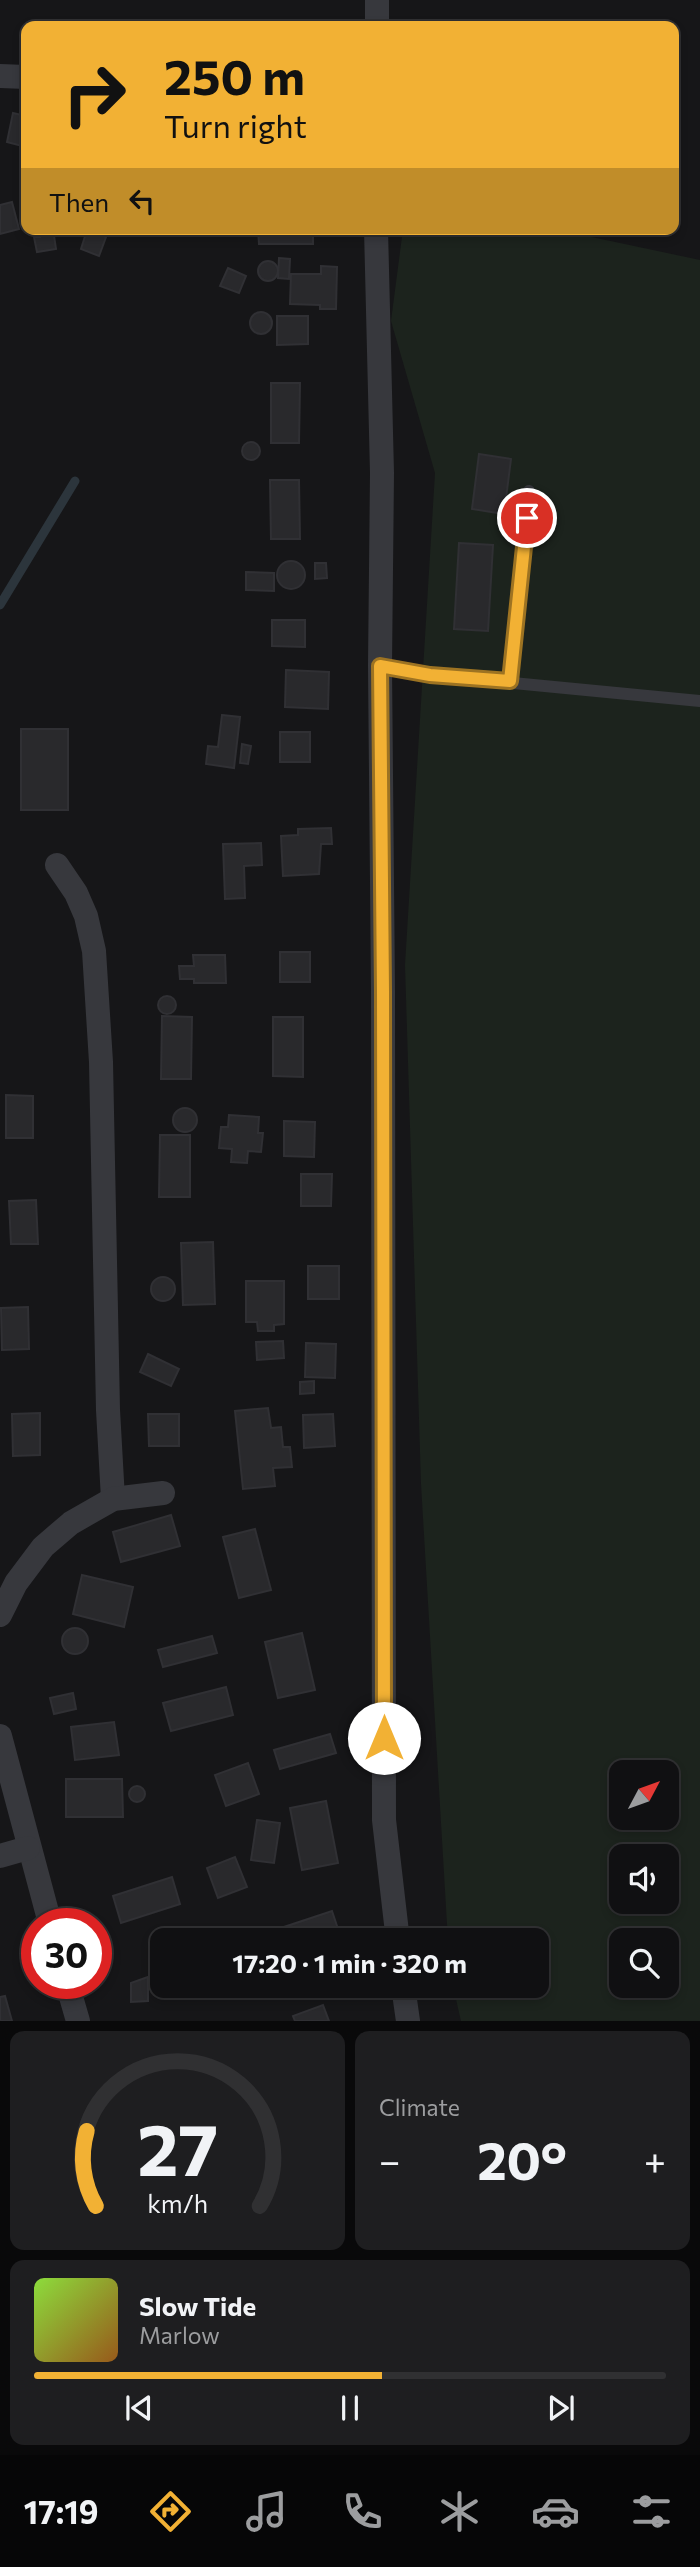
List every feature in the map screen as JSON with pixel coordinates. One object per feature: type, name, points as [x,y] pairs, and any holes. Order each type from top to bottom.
[{"type":"street","points":[[377,0],[377,21]]},
{"type":"street","points":[[0,76],[21,77]]},
{"type":"street","points":[[376,235],[382,472],[380,666],[384,1820],[396,1928]]},
{"type":"street","points":[[57,866],[76,892],[86,916],[94,951],[101,1062],[108,1410],[113,1499]]},
{"type":"street","points":[[0,1615],[16,1583],[43,1548],[71,1523],[113,1499],[163,1493]]},
{"type":"street","points":[[0,1736],[46,1908]]},
{"type":"street","points":[[0,1856],[28,1848]]},
{"type":"street","points":[[405,1998],[408,2021]]},
{"type":"street","points":[[72,1999],[78,2021]]},
{"type":"lane","points":[[510,681],[529,491]]},
{"type":"lane","points":[[380,666],[430,675],[700,701]]},
{"type":"shaded area","points":[[402,235],[582,235],[700,260],[700,2021],[461,2021],[456,1998],[549,1998],[549,1928],[447,1928],[421,1484],[405,965],[435,473],[391,321]]},
{"type":"building","points":[[13,113],[21,115],[21,146],[7,142]]},
{"type":"building","points":[[12,202],[19,229],[0,234],[0,205]]},
{"type":"building","points":[[54,235],[56,249],[37,252],[34,237]]},
{"type":"building","points":[[85,235],[106,237],[99,256],[81,249]]},
{"type":"building","points":[[258,235],[313,235],[313,244],[259,244]]},
{"type":"building","points":[[279,258],[290,259],[289,279],[278,278]]},
{"type":"building","points":[[268,261],[275,264],[278,271],[275,278],[268,281],[261,278],[258,271],[261,264]]},
{"type":"building","points":[[321,266],[337,267],[336,309],[320,309],[320,305],[290,304],[291,274],[321,274]]},
{"type":"building","points":[[228,268],[246,276],[239,293],[220,286]]},
{"type":"building","points":[[261,312],[269,315],[272,323],[269,331],[261,334],[253,331],[250,323],[253,315]]},
{"type":"building","points":[[277,316],[308,316],[308,344],[277,345]]},
{"type":"building","points":[[271,383],[300,383],[299,443],[271,443]]},
{"type":"building","points":[[251,442],[257,445],[260,451],[257,457],[251,460],[245,457],[242,451],[245,445]]},
{"type":"building","points":[[479,454],[511,459],[504,514],[472,509]]},
{"type":"building","points":[[270,480],[299,480],[300,539],[271,539]]},
{"type":"building","points":[[459,543],[493,545],[488,631],[454,629]]},
{"type":"building","points":[[291,561],[301,565],[305,575],[301,585],[291,589],[281,585],[277,575],[281,565]]},
{"type":"building","points":[[315,563],[326,563],[327,578],[315,579]]},
{"type":"building","points":[[246,572],[274,573],[274,591],[246,590]]},
{"type":"building","points":[[272,620],[305,620],[305,647],[272,646]]},
{"type":"building","points":[[286,670],[329,672],[328,709],[285,707]]},
{"type":"building","points":[[222,715],[240,717],[234,768],[206,764],[208,746],[218,747]]},
{"type":"building","points":[[21,729],[68,729],[68,810],[21,810]]},
{"type":"building","points":[[280,732],[310,732],[310,762],[280,762]]},
{"type":"building","points":[[242,744],[251,746],[248,764],[240,763]]},
{"type":"building","points":[[331,828],[332,844],[321,844],[319,874],[283,876],[281,836],[298,835],[298,829]]},
{"type":"building","points":[[261,843],[262,865],[244,866],[245,898],[225,899],[223,844]]},
{"type":"building","points":[[280,952],[310,952],[310,982],[280,982]]},
{"type":"building","points":[[193,955],[225,955],[226,983],[194,983],[194,979],[180,979],[179,966],[194,966]]},
{"type":"building","points":[[163,996],[171,996],[176,1005],[174,1012],[163,1014],[158,1009],[158,1001]]},
{"type":"building","points":[[162,1016],[192,1017],[191,1079],[161,1079]]},
{"type":"building","points":[[273,1017],[303,1017],[303,1077],[273,1076]]},
{"type":"building","points":[[6,1095],[33,1096],[33,1138],[6,1138]]},
{"type":"building","points":[[185,1108],[196,1115],[197,1120],[190,1131],[185,1132],[174,1125],[173,1120],[180,1109]]},
{"type":"building","points":[[229,1115],[259,1117],[258,1133],[263,1133],[261,1152],[248,1151],[247,1163],[231,1162],[232,1149],[219,1148],[221,1127],[228,1127]]},
{"type":"building","points":[[284,1121],[315,1122],[314,1157],[284,1156]]},
{"type":"building","points":[[160,1135],[190,1135],[190,1197],[159,1197]]},
{"type":"building","points":[[301,1174],[332,1174],[331,1206],[301,1206]]},
{"type":"building","points":[[36,1200],[38,1244],[11,1244],[9,1201]]},
{"type":"building","points":[[213,1242],[215,1304],[183,1305],[181,1243]]},
{"type":"building","points":[[308,1266],[339,1266],[339,1299],[308,1299]]},
{"type":"building","points":[[163,1277],[174,1284],[175,1289],[168,1300],[163,1301],[152,1294],[151,1289],[158,1278]]},
{"type":"building","points":[[246,1281],[284,1281],[284,1324],[274,1325],[274,1331],[258,1331],[257,1322],[246,1322]]},
{"type":"building","points":[[28,1307],[29,1349],[2,1350],[1,1308]]},
{"type":"building","points":[[283,1341],[284,1358],[257,1360],[256,1342]]},
{"type":"building","points":[[306,1343],[336,1344],[335,1378],[305,1377]]},
{"type":"building","points":[[148,1354],[179,1369],[171,1386],[140,1372]]},
{"type":"building","points":[[314,1381],[314,1393],[300,1394],[300,1382]]},
{"type":"building","points":[[268,1408],[271,1428],[281,1427],[283,1447],[290,1447],[292,1467],[273,1468],[275,1486],[243,1489],[235,1411]]},
{"type":"building","points":[[40,1413],[40,1455],[13,1456],[12,1414]]},
{"type":"building","points":[[148,1414],[179,1414],[179,1446],[149,1446]]},
{"type":"building","points":[[333,1414],[335,1446],[304,1448],[303,1415]]},
{"type":"building","points":[[171,1515],[180,1546],[121,1562],[113,1532]]},
{"type":"building","points":[[255,1529],[271,1590],[239,1598],[223,1537]]},
{"type":"building","points":[[82,1575],[133,1587],[124,1627],[73,1614]]},
{"type":"building","points":[[75,1628],[84,1632],[88,1641],[84,1650],[75,1654],[66,1650],[62,1641],[66,1632]]},
{"type":"building","points":[[302,1633],[315,1690],[278,1698],[265,1642]]},
{"type":"building","points":[[212,1636],[217,1653],[163,1667],[158,1650]]},
{"type":"building","points":[[226,1687],[233,1715],[171,1731],[163,1703]]},
{"type":"building","points":[[73,1693],[76,1709],[54,1714],[50,1698]]},
{"type":"building","points":[[114,1722],[119,1755],[75,1760],[71,1727]]},
{"type":"building","points":[[330,1734],[336,1753],[280,1769],[274,1750]]},
{"type":"building","points":[[248,1763],[259,1794],[226,1806],[215,1775]]},
{"type":"building","points":[[66,1779],[122,1779],[123,1817],[66,1817]]},
{"type":"building","points":[[137,1786],[143,1788],[143,1800],[137,1802],[131,1800],[129,1794],[131,1788]]},
{"type":"building","points":[[326,1801],[338,1863],[302,1870],[290,1808]]},
{"type":"building","points":[[257,1820],[280,1823],[274,1863],[251,1860]]},
{"type":"building","points":[[235,1857],[247,1887],[218,1898],[207,1868]]},
{"type":"building","points":[[172,1877],[180,1904],[121,1923],[113,1896]]},
{"type":"building","points":[[332,1911],[338,1928],[284,1928]]},
{"type":"building","points":[[148,1977],[148,2001],[131,2002],[131,1983]]},
{"type":"building","points":[[5,1996],[12,2021],[0,2021],[0,1997]]},
{"type":"building","points":[[323,2005],[329,2021],[295,2021],[293,2016]]},
{"type":"waterway","points":[[0,605],[75,481]]},
{"type":"route","points":[[384,1738],[380,666],[430,675],[510,681],[527,518]]}]
